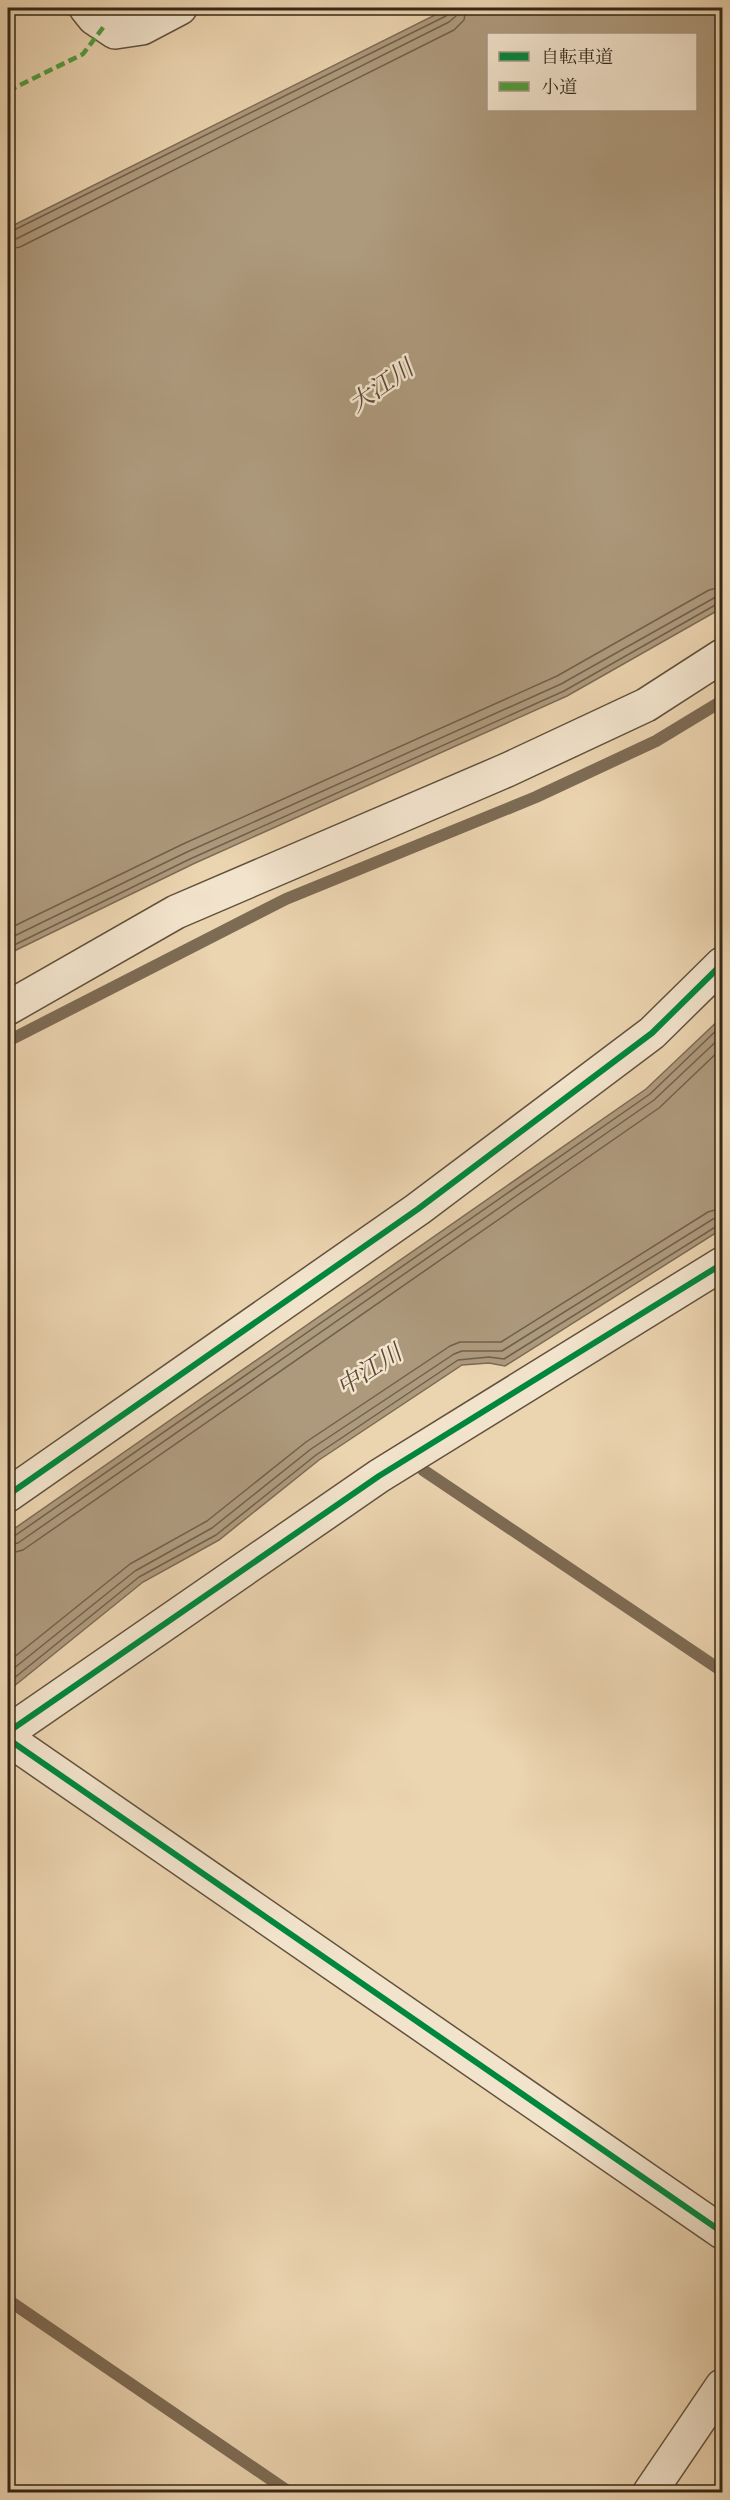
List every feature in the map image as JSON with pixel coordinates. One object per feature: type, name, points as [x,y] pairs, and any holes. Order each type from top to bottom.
[{"type":"street","points":[[86,8],[94,18],[115,32],[142,27],[180,8]]},
{"type":"street","points":[[8,1008],[176,912],[507,770],[646,705],[723,656]]},
{"type":"street","points":[[8,1495],[418,1209],[652,1033],[723,964]]},
{"type":"street","points":[[8,1732],[379,1476],[723,1264]]},
{"type":"street","points":[[8,1739],[723,2232]]},
{"type":"street","points":[[650,2493],[723,2386]]},
{"type":"water","name":"大江川","points":[[449,8],[722,8],[722,608],[567,696],[193,864],[8,954],[8,228]]},
{"type":"water","name":"中江川","points":[[722,1017],[722,1229],[505,1366],[489,1363],[462,1365],[319,1460],[219,1540],[143,1582],[8,1691],[8,1533],[646,1089]]},
{"type":"waterway","points":[[8,1041],[286,899],[536,797],[656,741],[722,701]]},
{"type":"waterway","points":[[423,1470],[722,1671]]},
{"type":"waterway","points":[[8,2300],[289,2492]]},
{"type":"waterway","points":[[716,2492],[722,2483]]},
{"type":"marked path","points":[[8,91],[83,54],[105,25]]},
{"type":"cycle path","points":[[8,1495],[418,1209],[652,1033],[722,964]]},
{"type":"cycle path","points":[[8,1732],[379,1476],[722,1264]]},
{"type":"cycle path","points":[[8,1739],[722,2232]]}]
